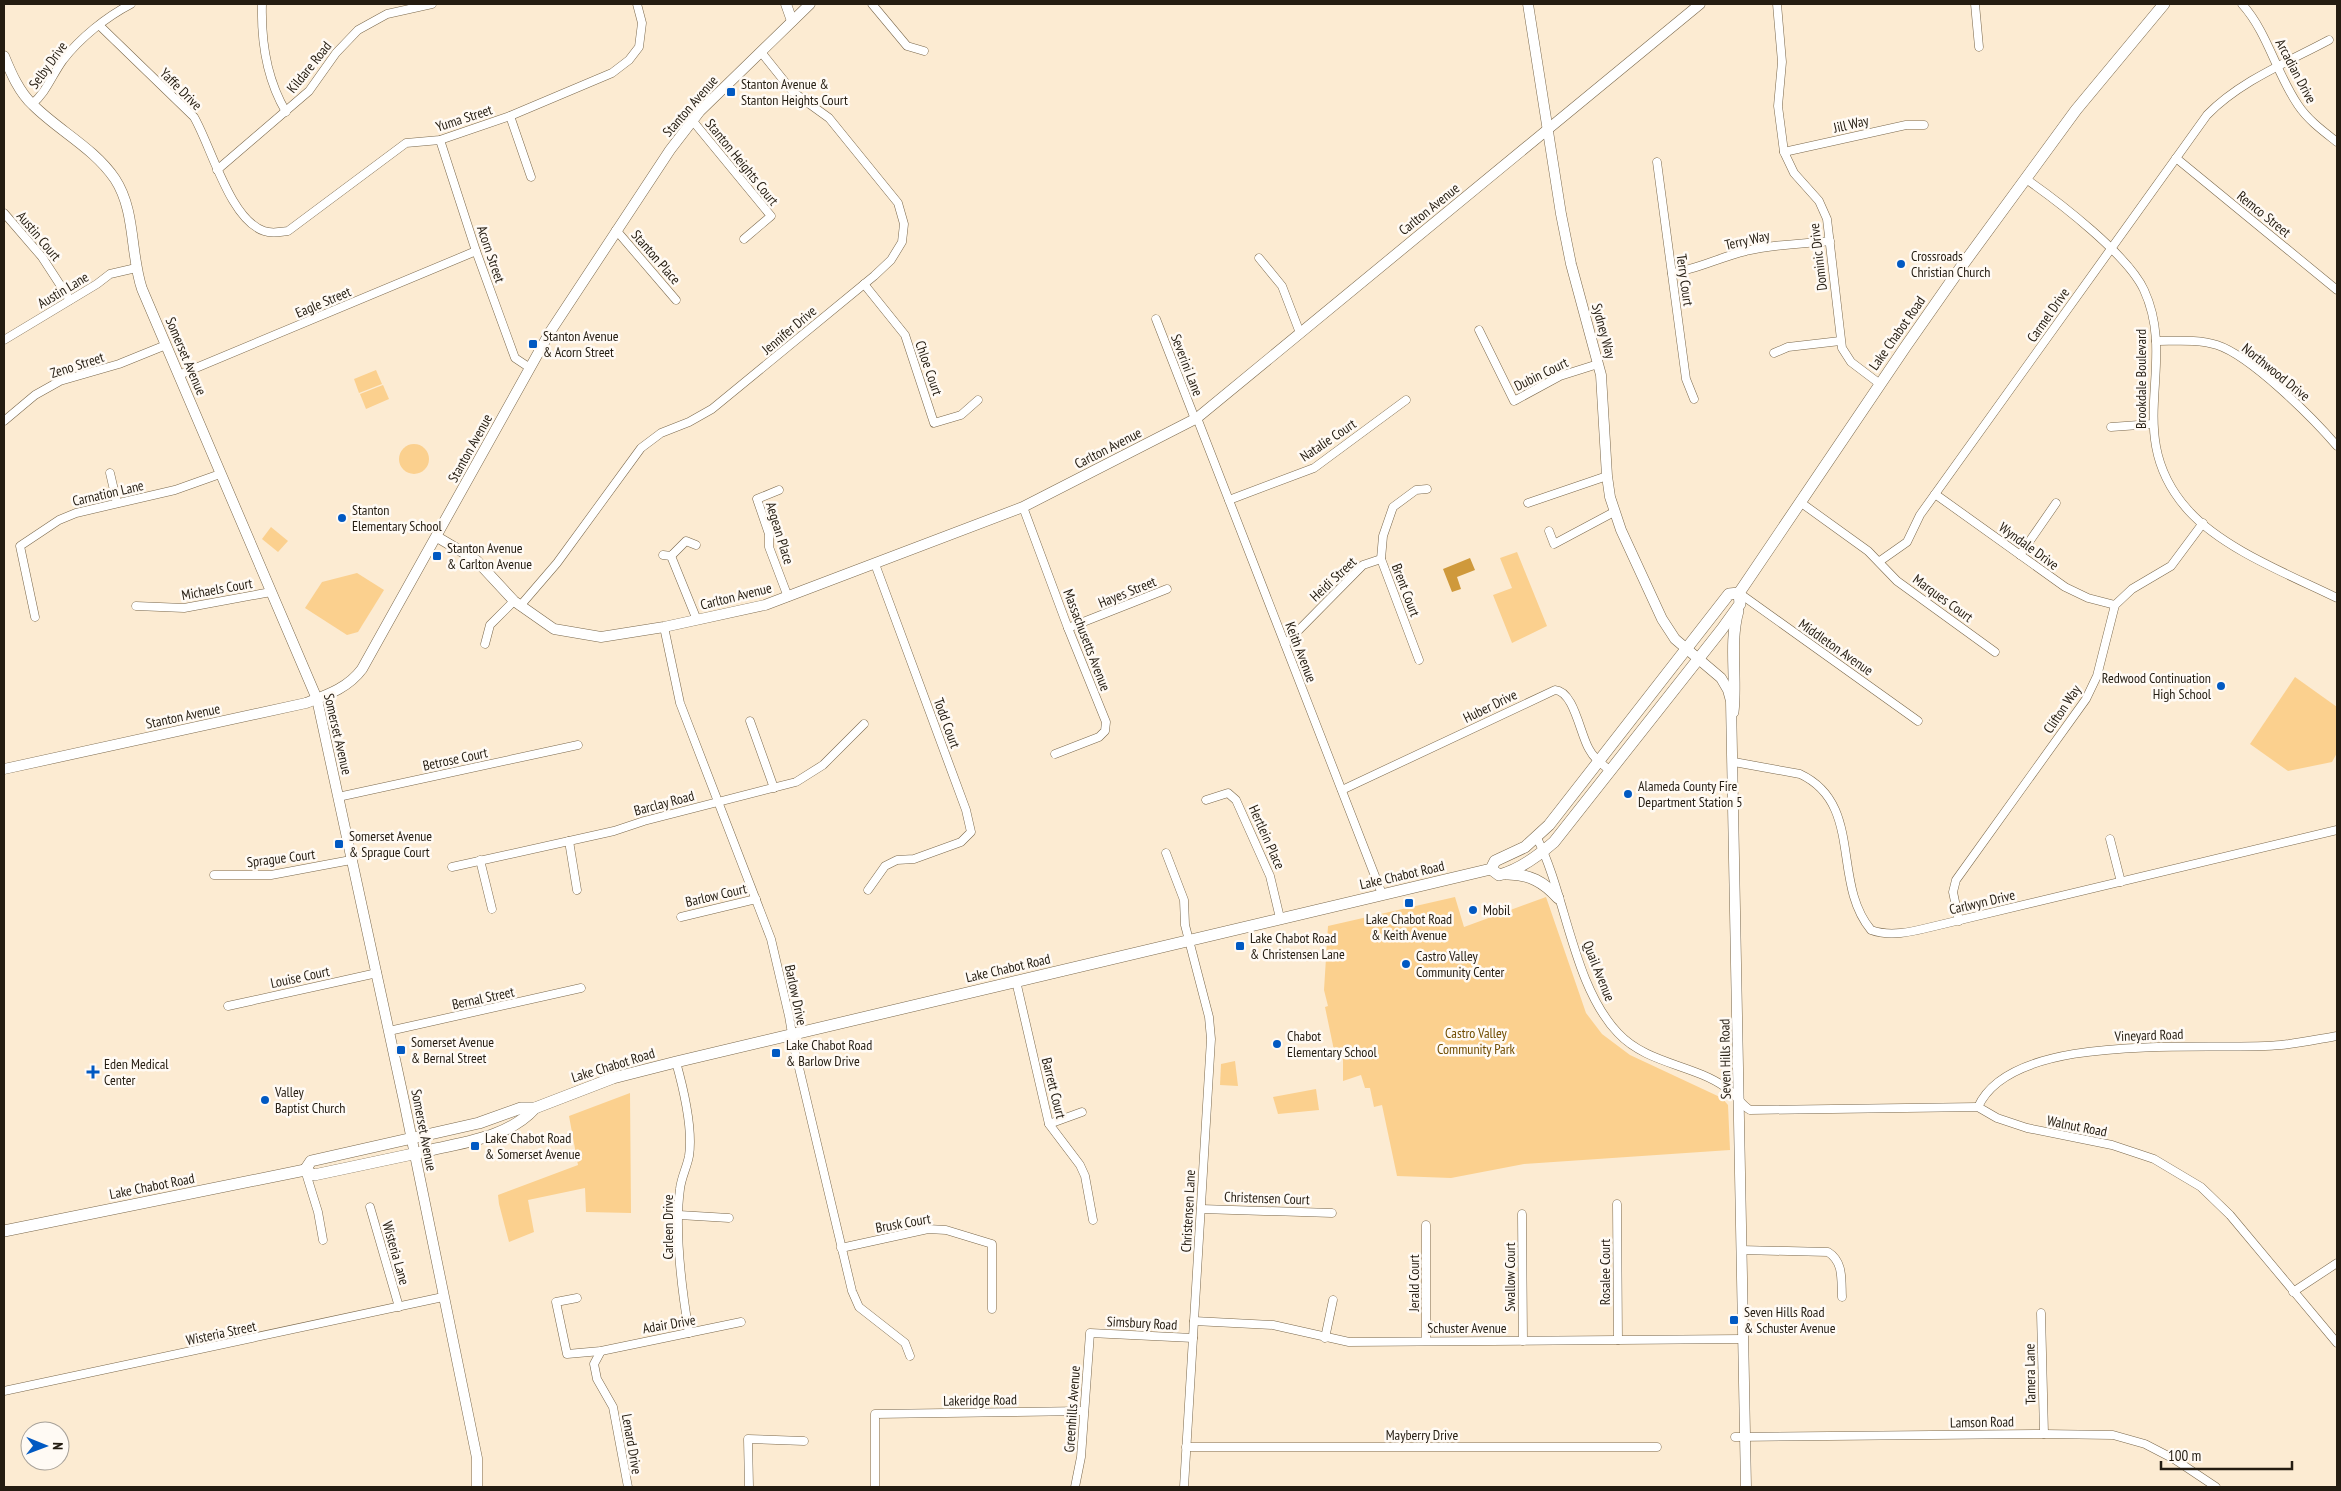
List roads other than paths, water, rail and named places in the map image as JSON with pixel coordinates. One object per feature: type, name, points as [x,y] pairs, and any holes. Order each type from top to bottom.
[{"type":"main road","name":"Lake Chabot Road","points":[[1504,874],[1528,862],[1544,851],[1568,827],[1699,659],[1740,599],[1800,502],[1880,384],[2076,110],[2164,4]]},
{"type":"main road","name":"Lake Chabot Road","points":[[305,1170],[311,1161],[479,1124],[521,1108],[535,1108],[613,1078],[676,1062],[1491,869],[1495,861],[1518,851],[1537,838],[1600,762],[1729,594],[1740,599]]},
{"type":"main road","points":[[1733,712],[1736,688],[1735,625],[1740,599]]},
{"type":"main road","points":[[1491,869],[1499,875],[1518,874],[1532,878],[1545,885],[1558,898]]},
{"type":"main road","name":"Lake Chabot Road","points":[[4,1231],[305,1170],[314,1175],[484,1138],[526,1119],[535,1108]]},
{"type":"street","name":"Selby Drive","points":[[32,104],[40,98],[64,59],[100,26],[131,4]]},
{"type":"street","points":[[262,4],[262,24],[268,68],[276,93],[286,112]]},
{"type":"street","name":"Kildare Road","points":[[217,170],[309,91],[336,53],[358,30],[387,14],[432,4]]},
{"type":"street","name":"Yuma Street","points":[[240,210],[255,226],[264,231],[276,233],[288,231],[406,142],[440,140],[510,116],[612,74],[629,60],[639,47],[642,24],[637,4]]},
{"type":"street","points":[[786,4],[792,21]]},
{"type":"street","name":"Stanton Avenue","points":[[4,769],[220,723],[316,699],[347,685],[356,677],[437,537],[550,332],[616,230],[692,120],[810,4]]},
{"type":"street","points":[[872,4],[907,46],[924,50]]},
{"type":"street","name":"Sydney Way","points":[[1528,4],[1547,130],[1571,264],[1598,364],[1603,398],[1607,476],[1614,512],[1662,619],[1675,640],[1687,649]]},
{"type":"street","name":"Carlton Avenue","points":[[437,537],[476,560],[517,604],[554,629],[601,637],[664,627],[765,605],[1023,506],[1196,419],[1700,4]]},
{"type":"street","name":"Dominic Drive","points":[[1777,4],[1782,62],[1778,106],[1784,152],[1794,173],[1819,201],[1827,219],[1840,341],[1851,362],[1880,384]]},
{"type":"street","points":[[1975,4],[1979,47]]},
{"type":"street","name":"Arcadian Drive","points":[[2242,4],[2254,20],[2298,105],[2316,126],[2337,142]]},
{"type":"street","name":"Yaffe Drive","points":[[100,26],[194,117],[205,136],[217,170],[240,210]]},
{"type":"street","name":"Carmel Drive","points":[[1880,561],[1907,542],[1920,515],[2110,248],[2214,108],[2236,91],[2329,40]]},
{"type":"street","name":"Jennifer Drive","points":[[485,644],[490,625],[517,604],[553,568],[642,448],[660,433],[689,422],[712,409],[892,260],[899,248],[904,231],[901,210],[893,196],[829,118],[793,92],[760,52]]},
{"type":"street","name":"Somerset Avenue","points":[[4,56],[17,83],[32,104],[89,151],[116,181],[127,205],[136,268],[142,289],[316,699],[412,1138],[476,1458],[477,1487]]},
{"type":"street","points":[[510,116],[531,177]]},
{"type":"street","name":"Stanton Heights Court","points":[[692,120],[771,216],[744,239]]},
{"type":"street","name":"Jill Way","points":[[1784,152],[1906,125],[1924,125]]},
{"type":"street","name":"Acorn Street","points":[[440,140],[476,251],[515,358],[530,368]]},
{"type":"street","name":"Remco Street","points":[[2176,158],[2337,290]]},
{"type":"street","name":"Terry Court","points":[[1657,162],[1686,379],[1694,399]]},
{"type":"street","name":"Brookdale Boulevard","points":[[2026,179],[2110,248],[2129,267],[2141,284],[2152,315],[2156,341],[2153,424],[2157,451],[2170,482],[2189,511],[2246,554],[2337,598]]},
{"type":"street","name":"Austin Court","points":[[4,213],[42,257],[70,300]]},
{"type":"street","name":"Stanton Place","points":[[616,230],[676,300]]},
{"type":"street","name":"Terry Way","points":[[1672,273],[1695,269],[1731,255],[1758,248],[1830,241]]},
{"type":"street","name":"Eagle Street","points":[[179,375],[476,251]]},
{"type":"street","points":[[1259,258],[1282,286],[1300,333]]},
{"type":"street","name":"Austin Lane","points":[[4,340],[110,274],[136,268]]},
{"type":"street","name":"Chloe Court","points":[[864,284],[905,335],[934,423],[961,415],[978,400]]},
{"type":"street","name":"Severini Lane","points":[[1156,319],[1196,419]]},
{"type":"street","name":"Dubin Court","points":[[1478,330],[1514,402],[1560,376],[1598,364]]},
{"type":"street","points":[[1774,354],[1788,347],[1840,341]]},
{"type":"street","name":"Northwood Drive","points":[[2156,341],[2203,342],[2229,350],[2248,363],[2303,410],[2337,446]]},
{"type":"street","name":"Zeno Street","points":[[4,421],[36,395],[60,381],[119,364],[166,345]]},
{"type":"street","name":"Natalie Court","points":[[1229,500],[1314,468],[1406,400]]},
{"type":"street","name":"Keith Avenue","points":[[1196,419],[1382,894]]},
{"type":"street","points":[[2111,427],[2153,424]]},
{"type":"street","points":[[110,473],[117,504]]},
{"type":"street","name":"Carnation Lane","points":[[35,617],[20,546],[68,516],[175,490],[220,474]]},
{"type":"street","points":[[1528,503],[1607,476]]},
{"type":"street","name":"Brent Court","points":[[1419,660],[1381,559],[1383,536],[1393,507],[1416,490],[1427,489]]},
{"type":"street","name":"Aegean Place","points":[[779,490],[756,499],[769,534],[769,547],[788,597]]},
{"type":"street","name":"Wyndale Drive","points":[[1935,494],[2076,593],[2114,605]]},
{"type":"street","points":[[1800,502],[1880,561]]},
{"type":"street","points":[[2020,555],[2056,503]]},
{"type":"street","name":"Massachusetts Avenue","points":[[1023,506],[1068,628],[1106,722],[1105,731],[1098,737],[1055,754]]},
{"type":"street","points":[[1549,531],[1554,544],[1614,512]]},
{"type":"street","points":[[2114,605],[2132,589],[2171,566],[2203,523]]},
{"type":"street","points":[[696,545],[686,541],[667,555],[697,620]]},
{"type":"street","name":"Heidi Street","points":[[1285,644],[1357,570],[1363,565],[1381,559]]},
{"type":"street","name":"Marques Court","points":[[1880,561],[1897,581],[1995,652]]},
{"type":"street","name":"Todd Court","points":[[868,890],[885,866],[897,860],[914,859],[960,842],[971,832],[966,810],[875,564]]},
{"type":"street","name":"Hayes Street","points":[[1068,628],[1167,589]]},
{"type":"street","name":"Michaels Court","points":[[136,606],[184,608],[271,592]]},
{"type":"street","name":"Middleton Avenue","points":[[1740,599],[1918,721]]},
{"type":"street","name":"Clifton Way","points":[[1958,921],[1953,892],[1956,880],[2086,698],[2096,676],[2114,605]]},
{"type":"street","name":"Barlow Drive","points":[[664,627],[680,703],[771,939],[852,1291],[859,1307],[905,1343],[910,1356]]},
{"type":"street","name":"Seven Hills Road","points":[[1687,649],[1717,674],[1726,686],[1733,712],[1742,1339],[1740,1438],[1746,1487]]},
{"type":"street","name":"Huber Drive","points":[[1342,790],[1554,690],[1560,690],[1568,697],[1588,748],[1611,771]]},
{"type":"street","points":[[750,721],[774,788]]},
{"type":"street","name":"Barclay Road","points":[[452,867],[614,832],[644,821],[796,782],[823,765],[864,724]]},
{"type":"street","name":"Betrose Court","points":[[338,797],[578,745]]},
{"type":"street","name":"Carlwyn Drive","points":[[1734,762],[1800,774],[1810,779],[1827,794],[1839,816],[1854,902],[1871,930],[1885,933],[1908,932],[1958,921],[2337,830]]},
{"type":"street","name":"Hertlein Place","points":[[1206,800],[1224,793],[1231,795],[1236,800],[1270,876],[1280,918]]},
{"type":"street","name":"Quail Avenue","points":[[1537,838],[1544,851],[1558,898],[1592,994],[1604,1017],[1618,1033],[1644,1052],[1726,1087],[1739,1101]]},
{"type":"street","points":[[2110,840],[2121,882]]},
{"type":"street","points":[[568,841],[577,890]]},
{"type":"street","name":"Christensen Lane","points":[[1166,853],[1184,900],[1185,925],[1209,1017],[1211,1039],[1184,1487]]},
{"type":"street","name":"Sprague Court","points":[[214,876],[271,875],[351,860]]},
{"type":"street","points":[[480,860],[492,909]]},
{"type":"street","name":"Barlow Court","points":[[681,917],[756,899]]},
{"type":"street","name":"Louise Court","points":[[228,1006],[376,973]]},
{"type":"street","name":"Barrett Court","points":[[1016,981],[1049,1124],[1080,1164],[1085,1176],[1093,1220]]},
{"type":"street","name":"Bernal Street","points":[[389,1031],[581,988]]},
{"type":"street","name":"Vineyard Road","points":[[1978,1106],[1986,1094],[2008,1075],[2063,1056],[2106,1049],[2280,1045],[2337,1036]]},
{"type":"street","name":"Carleen Drive","points":[[676,1062],[684,1101],[689,1146],[680,1188],[679,1215],[681,1273],[690,1333]]},
{"type":"street","points":[[1739,1101],[1750,1110],[1766,1111],[1978,1106]]},
{"type":"street","name":"Walnut Road","points":[[1978,1106],[1998,1118],[2027,1128],[2112,1146],[2154,1159],[2201,1188],[2230,1214],[2337,1343]]},
{"type":"street","points":[[1049,1124],[1082,1112]]},
{"type":"street","points":[[305,1170],[318,1212],[323,1240]]},
{"type":"street","name":"Rosalee Court","points":[[1617,1204],[1618,1340]]},
{"type":"street","name":"Wisteria Lane","points":[[370,1207],[399,1306]]},
{"type":"street","name":"Christensen Court","points":[[1201,1209],[1332,1213]]},
{"type":"street","name":"Swallow Court","points":[[1522,1214],[1523,1341]]},
{"type":"street","points":[[679,1215],[729,1218]]},
{"type":"street","name":"Jerald Court","points":[[1426,1225],[1426,1341]]},
{"type":"street","name":"Brusk Court","points":[[842,1248],[928,1229],[946,1230],[992,1244],[992,1309]]},
{"type":"street","points":[[1741,1250],[1828,1252],[1835,1256],[1840,1263],[1842,1297]]},
{"type":"street","points":[[2293,1292],[2337,1263]]},
{"type":"street","name":"Wisteria Street","points":[[4,1391],[444,1297]]},
{"type":"street","name":"Adair Drive","points":[[577,1298],[556,1302],[567,1354],[601,1351],[741,1322]]},
{"type":"street","points":[[1325,1338],[1332,1300]]},
{"type":"street","name":"Tamera Lane","points":[[2041,1313],[2044,1434]]},
{"type":"street","name":"Schuster Avenue","points":[[1194,1321],[1273,1325],[1350,1342],[1742,1339]]},
{"type":"street","name":"Simsbury Road","points":[[1090,1333],[1193,1338]]},
{"type":"street","name":"Greenhills Avenue","points":[[1076,1487],[1081,1457],[1090,1333]]},
{"type":"street","name":"Lenard Drive","points":[[601,1351],[594,1364],[597,1379],[613,1407],[628,1487]]},
{"type":"street","name":"Lakeridge Road","points":[[876,1487],[875,1414],[1084,1411]]},
{"type":"street","name":"Lamson Road","points":[[1740,1438],[2044,1434],[2113,1435],[2145,1444],[2174,1459],[2216,1487]]},
{"type":"street","points":[[749,1487],[748,1439],[804,1441]]},
{"type":"street","name":"Mayberry Drive","points":[[1186,1447],[1657,1447]]},
{"type":"place","name":"Stanton Avenue & Stanton Heights Court","points":[[731,92]]},
{"type":"place","name":"Crossroads Christian Church","points":[[1901,264]]},
{"type":"place","name":"Stanton Avenue & Acorn Street","points":[[533,344]]},
{"type":"place","name":"Stanton Elementary School","points":[[342,518]]},
{"type":"place","name":"Stanton Avenue & Carlton Avenue","points":[[437,556]]},
{"type":"place","name":"Redwood Continuation High School","points":[[2221,686]]},
{"type":"place","name":"Alameda County Fire Department Station 5","points":[[1628,794]]},
{"type":"place","name":"Somerset Avenue & Sprague Court","points":[[339,844]]},
{"type":"place","name":"Lake Chabot Road & Keith Avenue","points":[[1409,903]]},
{"type":"place","name":"Mobil","points":[[1473,910]]},
{"type":"place","name":"Lake Chabot Road & Christensen Lane","points":[[1240,946]]},
{"type":"place","name":"Castro Valley Community Center","points":[[1406,964]]},
{"type":"place","name":"Chabot Elementary School","points":[[1277,1044]]},
{"type":"place","name":"Somerset Avenue & Bernal Street","points":[[401,1050]]},
{"type":"place","name":"Lake Chabot Road & Barlow Drive","points":[[776,1053]]},
{"type":"place","name":"Eden Medical Center","points":[[93,1072]]},
{"type":"place","name":"Valley Baptist Church","points":[[265,1100]]},
{"type":"place","name":"Lake Chabot Road & Somerset Avenue","points":[[475,1146]]},
{"type":"place","name":"Seven Hills Road & Schuster Avenue","points":[[1734,1320]]},
{"type":"park label","name":"Castro Valley Community Park","points":[[1476,1042]]}]
